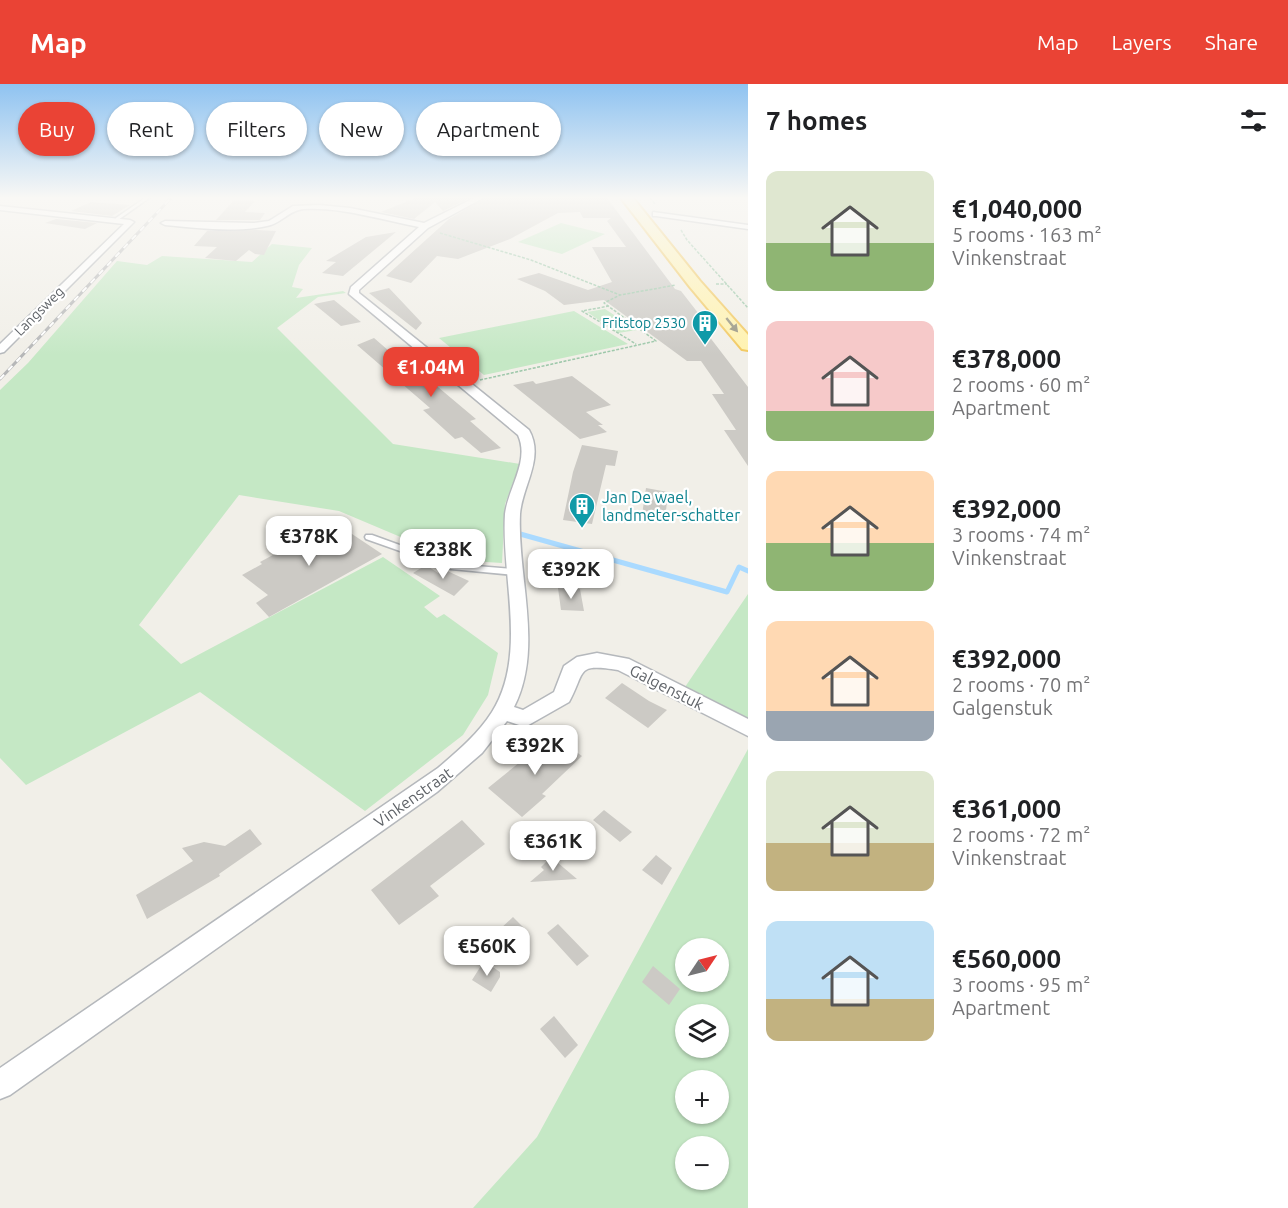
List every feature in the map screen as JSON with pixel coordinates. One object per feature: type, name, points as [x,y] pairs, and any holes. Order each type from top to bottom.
[{"type":"main road","points":[[665,250],[684,277],[748,345]]},
{"type":"main road","points":[[684,277],[708,278]]},
{"type":"street","name":"Langsweg","points":[[0,350],[101,250]]},
{"type":"street","name":"Vinkenstraat","points":[[0,1085],[453,768],[480,744],[503,711],[513,689],[519,658],[513,505],[530,454],[529,441],[524,433],[354,294],[354,289],[365,277],[396,250]]},
{"type":"street","name":"Galgenstuk","points":[[503,711],[525,719],[562,697],[572,670],[584,662],[597,660],[622,664],[748,728]]},
{"type":"lane","points":[[369,537],[451,566],[514,573]]},
{"type":"path","points":[[500,250],[531,260],[620,296]]},
{"type":"path","points":[[696,250],[748,308]]},
{"type":"path","points":[[478,380],[656,341],[604,303],[684,277]]},
{"type":"path","points":[[609,306],[582,312],[638,345]]},
{"type":"green space","points":[[265,250],[310,250],[299,265],[292,287],[303,289],[296,298],[343,291],[346,293],[318,297],[277,328],[393,444],[520,464],[505,504],[502,563],[455,560],[339,511],[239,495],[139,625],[181,664],[383,557],[440,596],[424,607],[437,618],[444,614],[498,653],[488,695],[463,735],[365,811],[200,692],[26,785],[0,758],[0,390],[28,363],[117,261],[147,265],[162,256],[252,262]]},
{"type":"green space","points":[[549,250],[570,250],[562,254]]},
{"type":"green space","points":[[605,309],[637,330],[618,333],[587,312]]},
{"type":"green space","points":[[574,311],[628,344],[484,375],[439,338]]},
{"type":"green space","points":[[748,594],[748,724],[683,690]]},
{"type":"green space","points":[[748,749],[748,1208],[473,1208],[537,1137]]},
{"type":"building","points":[[213,250],[248,250],[236,261],[205,258]]},
{"type":"building","points":[[250,250],[266,250],[264,255]]},
{"type":"building","points":[[344,250],[374,250],[343,276],[322,273],[336,262],[326,261]]},
{"type":"building","points":[[414,250],[480,250],[458,259],[437,256],[411,283],[386,276]]},
{"type":"building","points":[[594,250],[646,250],[675,289],[681,291],[709,327],[702,327],[748,387],[748,466],[724,430],[736,430],[712,394],[724,394],[701,361],[687,361],[604,300],[564,305],[545,291],[517,279],[539,273],[588,290],[612,282]]},
{"type":"building","points":[[389,288],[422,323],[416,330],[369,293]]},
{"type":"building","points":[[334,300],[361,322],[341,326],[314,304]]},
{"type":"building","points":[[374,338],[396,357],[401,356],[476,419],[470,421],[501,448],[481,453],[462,437],[455,439],[423,410],[430,408],[357,345]]},
{"type":"building","points":[[572,376],[611,405],[586,412],[603,425],[598,425],[607,432],[580,439],[513,385],[533,381],[536,384]]},
{"type":"building","points":[[582,445],[618,451],[615,466],[606,465],[592,524],[563,520],[573,472]]},
{"type":"building","points":[[646,488],[668,492],[665,520],[642,515]]},
{"type":"building","points":[[334,522],[382,554],[269,617],[256,603],[268,595],[242,575],[262,564],[260,562]]},
{"type":"building","points":[[426,565],[438,573],[443,569],[469,581],[454,596],[413,573]]},
{"type":"building","points":[[558,588],[580,589],[584,611],[561,610]]},
{"type":"building","points":[[622,683],[667,710],[648,728],[605,698]]},
{"type":"building","points":[[555,737],[582,756],[542,794],[546,796],[522,817],[488,788],[536,749],[539,751]]},
{"type":"building","points":[[604,810],[632,832],[620,842],[593,820]]},
{"type":"building","points":[[462,820],[485,844],[430,886],[439,896],[399,925],[371,890]]},
{"type":"building","points":[[250,829],[262,844],[219,874],[220,876],[147,919],[136,895],[193,861],[182,848],[204,842],[225,846]]},
{"type":"building","points":[[656,855],[672,868],[662,885],[642,870]]},
{"type":"building","points":[[551,857],[577,879],[530,882],[544,870],[541,867]]},
{"type":"building","points":[[513,917],[528,932],[514,946],[499,930]]},
{"type":"building","points":[[558,924],[589,956],[577,966],[547,933]]},
{"type":"building","points":[[484,961],[500,972],[500,977],[491,992],[472,980]]},
{"type":"building","points":[[653,966],[675,985],[675,992],[678,992],[669,1005],[642,982]]},
{"type":"building","points":[[554,1016],[578,1045],[565,1058],[540,1029]]},
{"type":"waterway","points":[[513,532],[727,592],[739,567],[748,571]]},
{"type":"railway","points":[[0,379],[121,250]]},
{"type":"place","name":"Fritstop 2530","points":[[705,346]]},
{"type":"place","name":"Jan De wael, landmeter-schatter","points":[[582,529]]}]
